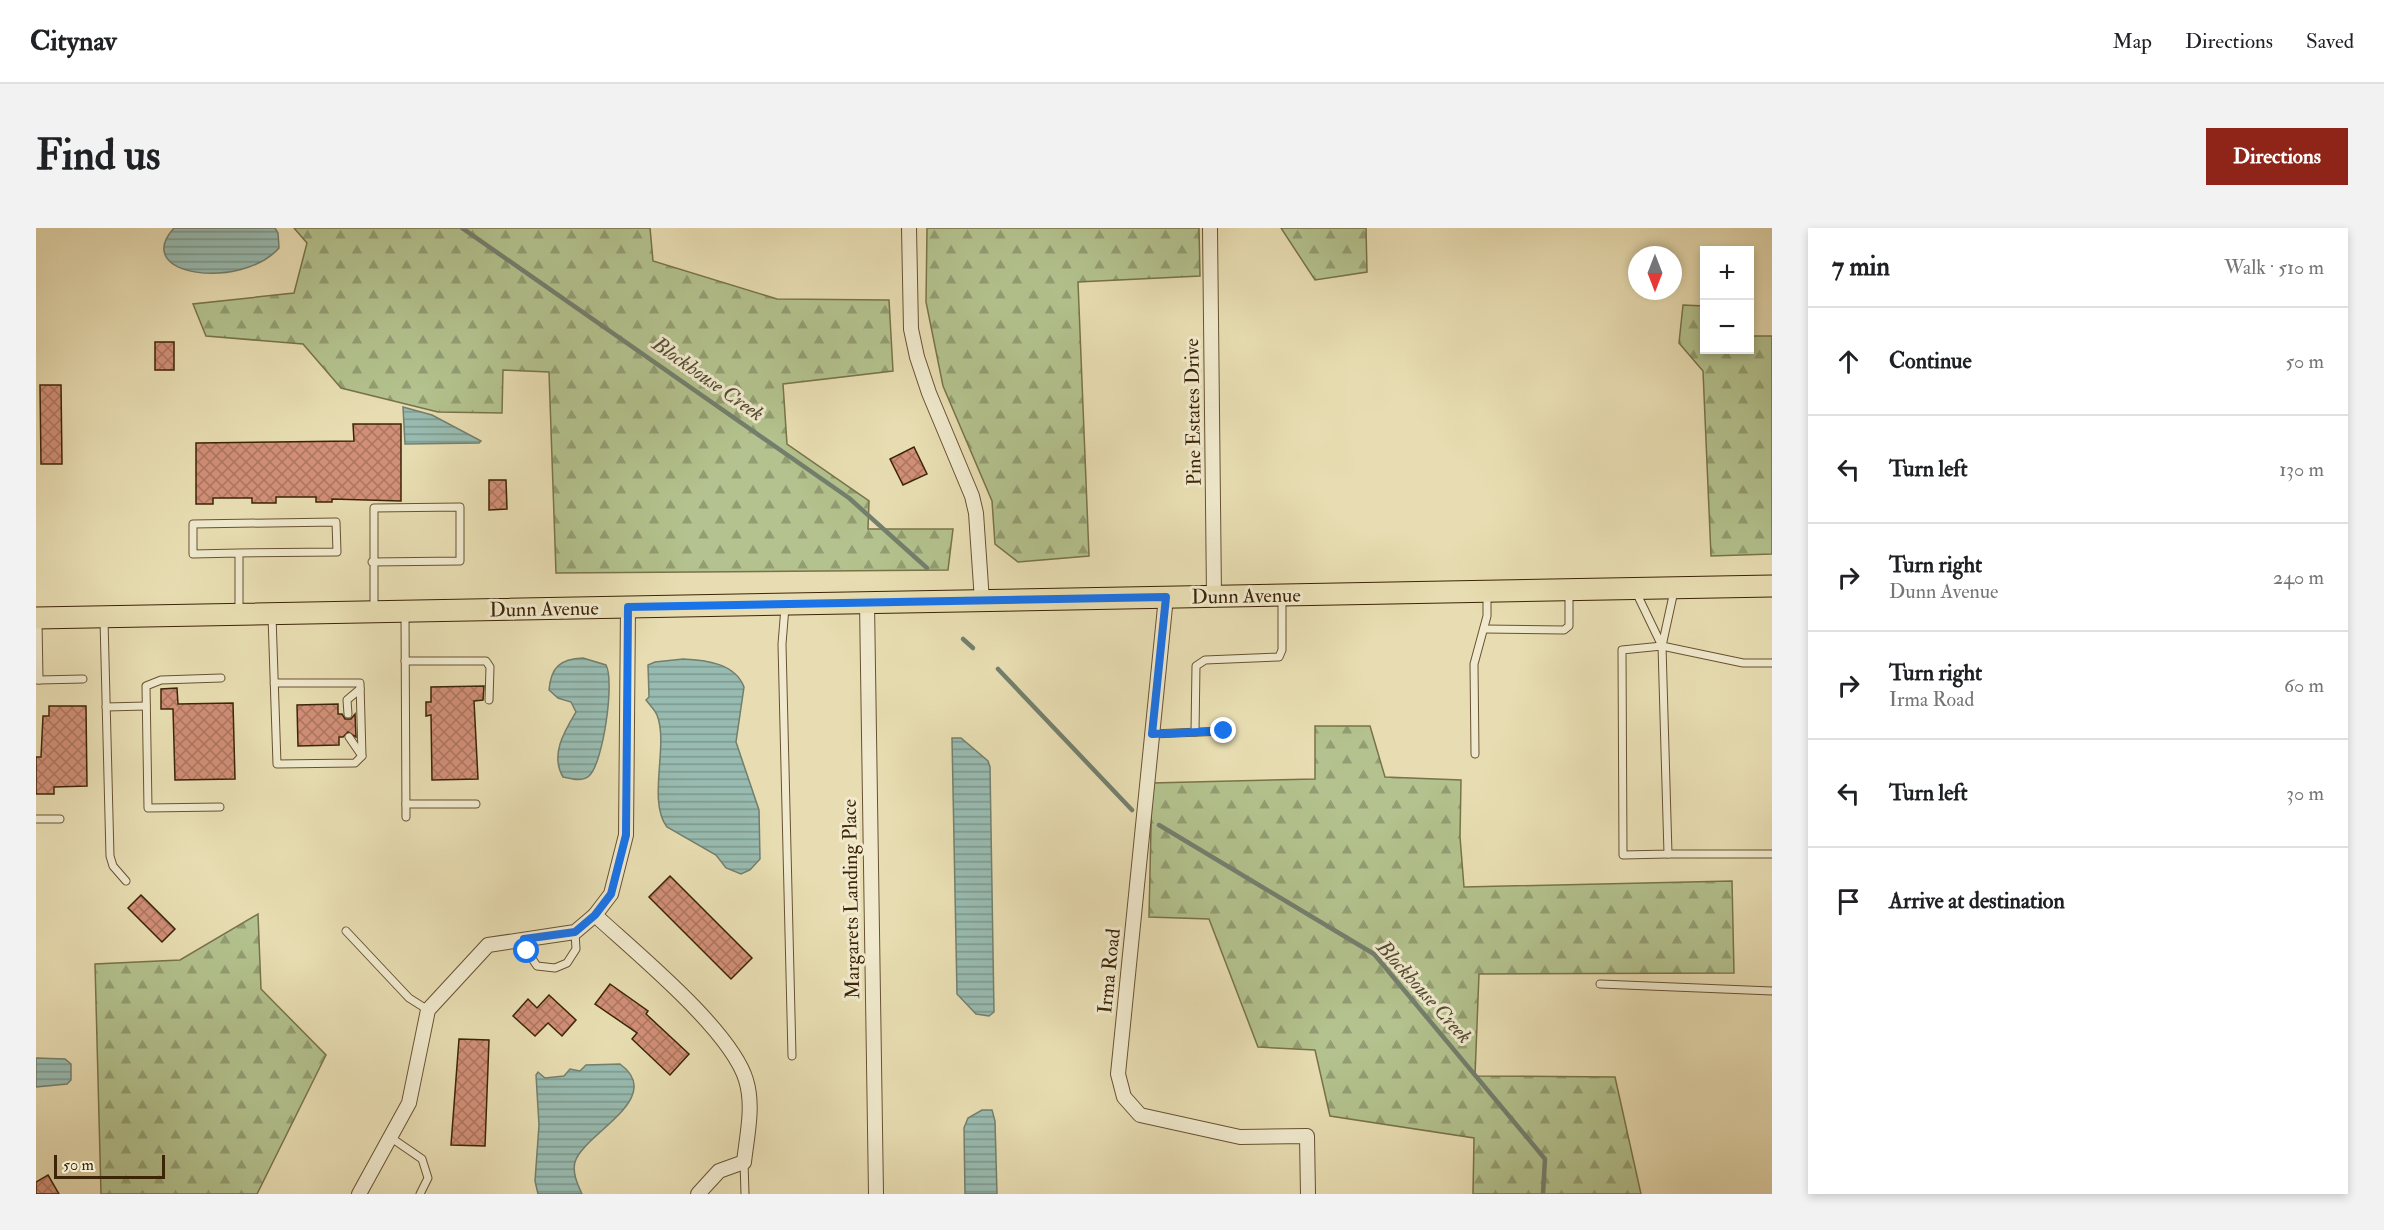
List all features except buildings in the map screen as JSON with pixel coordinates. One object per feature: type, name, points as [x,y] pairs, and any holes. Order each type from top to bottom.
[{"type":"main road","name":"Dunn Avenue","points":[[37,618],[1772,586]]},
{"type":"street","points":[[909,228],[911,329],[929,393],[960,463],[974,505],[982,601]]},
{"type":"street","name":"Pine Estates Drive","points":[[1210,228],[1214,596]]},
{"type":"street","name":"Irma Road","points":[[1166,597],[1118,1074],[1120,1086],[1124,1097],[1140,1115],[1240,1137],[1307,1136],[1308,1194]]},
{"type":"street","name":"Margarets Landing Place","points":[[867,603],[876,1194]]},
{"type":"street","points":[[359,1194],[409,1103],[428,1010],[488,945],[575,932],[595,915],[611,894],[626,835],[628,607]]},
{"type":"street","points":[[595,915],[665,979],[725,1040],[746,1079],[750,1108],[744,1162],[719,1171],[698,1194]]},
{"type":"lane","points":[[372,562],[460,561],[460,507],[374,508],[372,562],[374,612]]},
{"type":"lane","points":[[336,522],[337,552],[239,553],[193,554],[193,524],[336,522]]},
{"type":"lane","points":[[239,553],[239,615]]},
{"type":"lane","points":[[1634,588],[1662,646]]},
{"type":"lane","points":[[1668,854],[1662,646],[1675,588]]},
{"type":"lane","points":[[1484,629],[1564,630],[1569,626],[1569,589]]},
{"type":"lane","points":[[1475,754],[1474,664],[1484,629],[1487,591]]},
{"type":"lane","points":[[1195,732],[1196,666],[1205,660],[1279,657],[1282,650],[1282,595]]},
{"type":"lane","points":[[785,605],[783,668],[792,1056]]},
{"type":"lane","points":[[405,611],[406,817]]},
{"type":"lane","points":[[272,614],[274,682],[277,764],[355,763],[362,756],[360,683],[274,682]]},
{"type":"lane","points":[[104,617],[110,856],[113,866],[126,881]]},
{"type":"lane","points":[[37,618],[37,680],[83,679]]},
{"type":"lane","points":[[1772,663],[1743,663],[1662,646],[1622,650],[1623,855],[1772,854]]},
{"type":"lane","points":[[405,660],[486,661],[490,667],[489,700]]},
{"type":"lane","points":[[220,807],[148,808],[146,686],[153,681],[221,678]]},
{"type":"lane","points":[[348,714],[348,700],[360,689]]},
{"type":"lane","points":[[106,707],[146,706]]},
{"type":"lane","points":[[1152,734],[1224,731]]},
{"type":"lane","points":[[349,737],[362,756]]},
{"type":"lane","points":[[406,804],[476,804]]},
{"type":"lane","points":[[36,819],[60,819]]},
{"type":"lane","points":[[346,931],[409,998],[428,1010]]},
{"type":"lane","points":[[524,939],[527,951],[537,966],[555,968],[567,963],[576,949],[575,932]]},
{"type":"lane","points":[[1600,984],[1772,991]]},
{"type":"lane","points":[[390,1137],[422,1160],[428,1178],[420,1194]]},
{"type":"lane","points":[[744,1162],[745,1194]]},
{"type":"green space","points":[[294,228],[650,228],[653,261],[777,299],[889,300],[893,371],[783,384],[787,444],[869,501],[868,529],[953,529],[948,570],[556,573],[549,372],[503,370],[502,413],[438,412],[341,388],[303,344],[206,336],[193,304],[294,293],[307,243]]},
{"type":"green space","points":[[927,228],[1199,228],[1200,276],[1078,282],[1089,556],[1018,562],[995,544],[992,501],[943,386],[926,302]]},
{"type":"green space","points":[[1281,228],[1366,228],[1367,272],[1315,280]]},
{"type":"green space","points":[[1683,305],[1700,306],[1700,354],[1754,354],[1754,336],[1772,336],[1772,554],[1711,556],[1703,371],[1679,343]]},
{"type":"green space","points":[[1315,726],[1370,726],[1385,777],[1461,780],[1460,837],[1464,887],[1732,881],[1734,973],[1479,974],[1475,1076],[1615,1077],[1641,1194],[1473,1194],[1474,1138],[1330,1116],[1315,1050],[1258,1047],[1209,919],[1149,917],[1152,783],[1315,779]]},
{"type":"green space","points":[[258,914],[261,989],[326,1055],[257,1194],[101,1194],[95,964],[180,960]]},
{"type":"water","points":[[174,228],[275,228],[278,233],[279,248],[262,261],[241,269],[218,273],[196,272],[178,267],[167,258],[164,245]]},
{"type":"water","points":[[403,407],[432,415],[481,441],[479,443],[405,444]]},
{"type":"water","points":[[583,658],[606,665],[609,687],[606,722],[599,756],[589,776],[577,780],[563,777],[558,760],[563,736],[576,712],[571,702],[558,698],[549,690],[552,675],[558,666],[568,660]]},
{"type":"water","points":[[683,659],[701,660],[727,668],[740,679],[744,687],[736,742],[759,810],[760,859],[750,870],[741,874],[726,868],[716,855],[667,827],[661,816],[658,788],[660,727],[656,713],[646,700],[649,697],[648,665]]},
{"type":"water","points":[[952,738],[961,738],[988,761],[990,767],[994,1012],[989,1016],[976,1014],[957,994]]},
{"type":"water","points":[[36,1058],[65,1059],[71,1064],[71,1080],[67,1084],[36,1087]]},
{"type":"water","points":[[620,1064],[632,1077],[634,1090],[629,1103],[581,1151],[575,1162],[575,1175],[582,1194],[538,1194],[535,1181],[539,1125],[536,1075],[538,1072],[545,1078],[564,1076],[570,1069],[580,1071],[586,1065]]},
{"type":"water","points":[[982,1110],[992,1110],[995,1121],[997,1194],[965,1194],[964,1128],[968,1118]]},
{"type":"waterway","name":"Blockhouse Creek","points":[[462,228],[849,498],[927,568]]},
{"type":"waterway","name":"Blockhouse Creek","points":[[963,639],[973,648]]},
{"type":"waterway","name":"Blockhouse Creek","points":[[998,669],[1132,810]]},
{"type":"waterway","name":"Blockhouse Creek","points":[[1159,825],[1374,954],[1545,1159],[1543,1194]]},
{"type":"route","points":[[527,951],[524,939],[575,932],[595,915],[611,894],[626,835],[628,607],[1166,597],[1152,734],[1224,731]]}]
